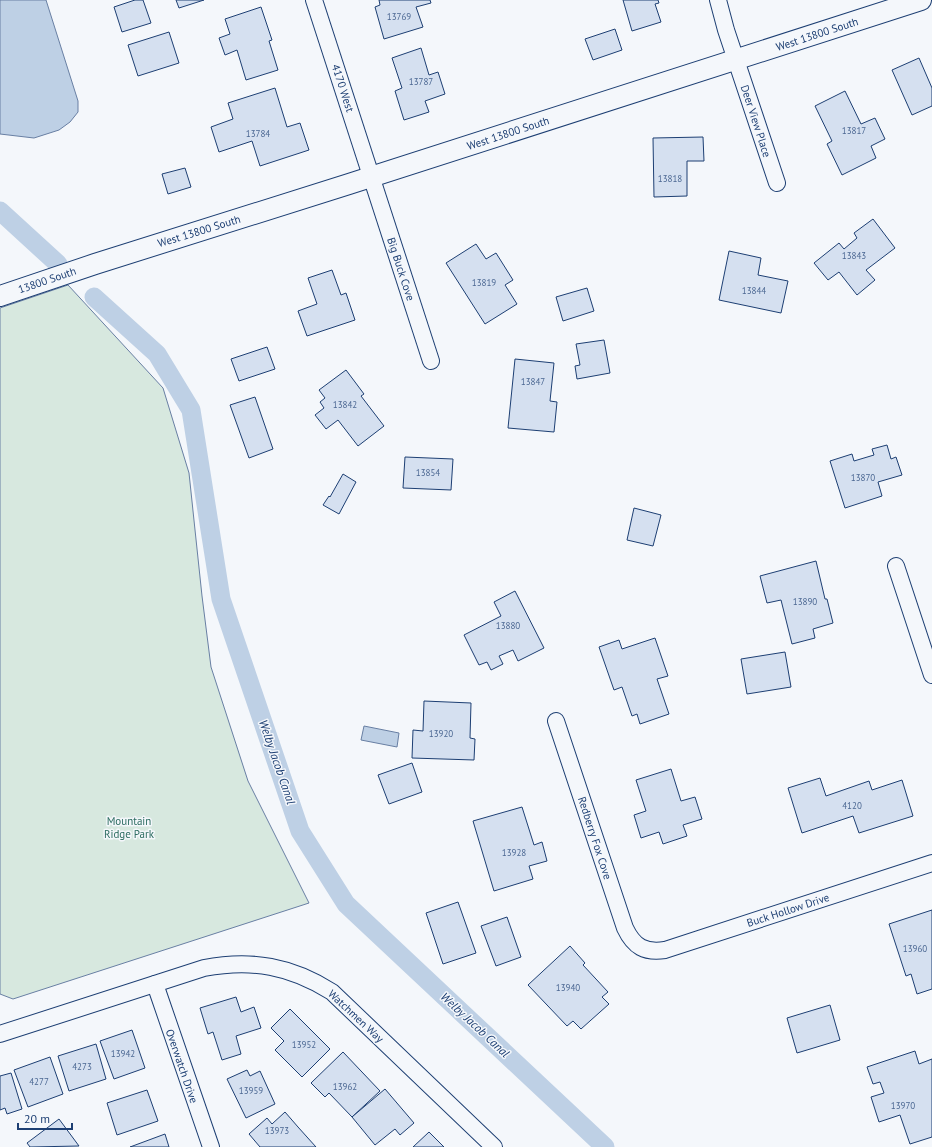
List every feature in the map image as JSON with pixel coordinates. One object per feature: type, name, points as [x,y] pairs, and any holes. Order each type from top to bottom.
[{"type":"street","name":"4170 West","points":[[314,0],[372,176]]},
{"type":"street","name":"Deer View Place","points":[[718,0],[726,30],[777,183]]},
{"type":"street","name":"West 13800 South","points":[[95,264],[921,0]]},
{"type":"street","name":"Big Buck Cove","points":[[372,176],[431,361]]},
{"type":"street","name":"13800 South","points":[[0,296],[95,264]]},
{"type":"street","points":[[896,566],[932,675]]},
{"type":"street","name":"Redberry Fox Cove","points":[[556,721],[625,928],[632,940],[643,949]]},
{"type":"street","name":"Buck Hollow Drive","points":[[643,949],[658,951],[665,950],[932,863]]},
{"type":"street","name":"Watchmen Way","points":[[0,1034],[204,968],[238,964],[272,966],[303,976],[332,992],[494,1147]]},
{"type":"street","name":"Overwatch Drive","points":[[155,984],[211,1147]]},
{"type":"green space","name":"Mountain Ridge Park","points":[[68,285],[163,388],[189,473],[211,667],[248,781],[309,903],[13,999],[0,994],[0,308]]},
{"type":"water","points":[[0,0],[46,0],[78,101],[78,112],[70,122],[59,130],[34,138],[0,134]]},
{"type":"water","points":[[364,726],[399,733],[397,747],[361,740]]},
{"type":"building","points":[[135,0],[143,0],[151,23],[122,32],[114,7]]},
{"type":"building","points":[[176,0],[204,0],[179,8]]},
{"type":"building","points":[[379,0],[430,0],[431,3],[416,7],[423,27],[384,39],[375,7],[380,5]]},
{"type":"building","points":[[623,0],[658,0],[659,3],[655,4],[661,22],[632,31]]},
{"type":"building","points":[[261,7],[272,40],[269,41],[278,70],[246,80],[237,50],[225,55],[219,38],[230,34],[225,19]]},
{"type":"building","points":[[615,29],[622,50],[593,60],[585,39]]},
{"type":"building","points":[[169,32],[179,63],[138,76],[128,45]]},
{"type":"building","points":[[421,48],[429,75],[438,72],[445,94],[425,101],[429,112],[404,120],[395,91],[402,88],[392,58]]},
{"type":"building","points":[[919,58],[932,88],[932,106],[912,115],[892,70]]},
{"type":"building","points":[[275,88],[287,127],[300,123],[309,150],[260,166],[252,141],[219,152],[211,127],[233,119],[228,103]]},
{"type":"building","points":[[845,91],[861,124],[875,118],[885,139],[871,146],[876,158],[842,175],[827,144],[832,141],[815,106]]},
{"type":"building","points":[[703,137],[704,161],[687,161],[687,196],[654,197],[653,138]]},
{"type":"building","points":[[185,168],[191,187],[168,194],[162,174]]},
{"type":"building","points":[[873,219],[895,248],[866,270],[875,280],[857,295],[839,272],[828,280],[814,263],[839,243],[844,249],[857,238],[854,233]]},
{"type":"building","points":[[476,244],[486,259],[496,253],[513,280],[505,285],[517,304],[485,324],[446,263]]},
{"type":"building","points":[[729,251],[761,258],[758,275],[788,281],[781,313],[719,300]]},
{"type":"building","points":[[332,270],[341,295],[346,293],[355,320],[307,336],[298,311],[317,304],[308,278]]},
{"type":"building","points":[[587,288],[594,311],[563,321],[556,297]]},
{"type":"building","points":[[604,340],[610,373],[577,379],[575,366],[580,365],[576,344]]},
{"type":"building","points":[[267,347],[275,369],[239,381],[231,359]]},
{"type":"building","points":[[515,359],[554,363],[550,401],[557,402],[554,432],[508,428]]},
{"type":"building","points":[[346,370],[364,394],[361,396],[384,426],[358,446],[338,420],[326,429],[315,415],[324,408],[320,402],[325,398],[319,390]]},
{"type":"building","points":[[255,397],[273,449],[249,458],[230,405]]},
{"type":"building","points":[[887,445],[891,459],[896,457],[902,475],[878,482],[882,496],[845,508],[830,461],[852,454],[854,461],[874,455],[872,449]]},
{"type":"building","points":[[405,457],[453,459],[451,490],[403,488]]},
{"type":"building","points":[[343,474],[356,482],[339,514],[323,505],[329,496],[330,497]]},
{"type":"building","points":[[634,508],[661,515],[653,546],[627,540]]},
{"type":"building","points":[[816,561],[825,599],[827,599],[833,623],[813,629],[815,638],[792,644],[781,600],[767,603],[760,576]]},
{"type":"building","points":[[515,591],[544,648],[518,661],[513,650],[499,656],[503,664],[491,670],[487,662],[479,665],[464,635],[501,616],[494,602]]},
{"type":"building","points":[[655,638],[668,676],[657,679],[669,714],[640,724],[637,714],[632,716],[622,687],[614,690],[599,647],[619,640],[622,649]]},
{"type":"building","points":[[785,652],[791,687],[747,694],[741,659]]},
{"type":"building","points":[[424,701],[471,703],[470,738],[475,739],[474,760],[412,758],[413,730],[423,731]]},
{"type":"building","points":[[412,763],[422,792],[389,804],[378,775]]},
{"type":"building","points":[[671,769],[681,801],[695,797],[702,819],[683,825],[687,836],[663,844],[659,832],[641,838],[634,815],[646,811],[636,780]]},
{"type":"building","points":[[820,778],[826,796],[869,781],[872,790],[902,780],[913,816],[859,833],[853,816],[802,833],[788,788]]},
{"type":"building","points":[[522,807],[534,845],[542,842],[547,861],[529,866],[533,879],[494,891],[473,821]]},
{"type":"building","points":[[458,902],[476,953],[443,964],[426,913]]},
{"type":"building","points":[[932,910],[932,989],[917,994],[911,974],[906,976],[889,924]]},
{"type":"building","points":[[507,917],[521,957],[496,966],[481,926]]},
{"type":"building","points":[[570,946],[585,963],[583,965],[608,992],[602,997],[609,1004],[581,1029],[573,1021],[567,1026],[528,985]]},
{"type":"building","points":[[236,997],[241,1012],[254,1007],[261,1028],[236,1036],[241,1054],[222,1060],[213,1032],[208,1034],[200,1008]]},
{"type":"building","points":[[830,1005],[840,1040],[797,1053],[787,1018]]},
{"type":"building","points":[[290,1009],[330,1049],[302,1077],[275,1050],[284,1041],[271,1028]]},
{"type":"building","points":[[132,1030],[145,1068],[114,1079],[100,1041]]},
{"type":"building","points":[[96,1044],[106,1079],[69,1091],[58,1056]]},
{"type":"building","points":[[915,1051],[919,1064],[932,1059],[932,1137],[910,1144],[900,1115],[879,1122],[871,1097],[884,1093],[880,1082],[873,1084],[867,1067]]},
{"type":"building","points":[[343,1052],[380,1091],[352,1117],[329,1093],[325,1097],[311,1083]]},
{"type":"building","points":[[50,1057],[63,1094],[28,1107],[14,1070]]},
{"type":"building","points":[[247,1070],[250,1076],[260,1071],[275,1104],[246,1118],[227,1079]]},
{"type":"building","points":[[11,1073],[22,1109],[7,1114],[5,1108],[0,1110],[0,1076]]},
{"type":"building","points":[[385,1089],[414,1123],[400,1135],[395,1129],[375,1145],[352,1117]]},
{"type":"building","points":[[147,1090],[158,1121],[117,1135],[107,1103]]},
{"type":"building","points":[[285,1112],[316,1147],[260,1147],[249,1134],[267,1118],[272,1124]]},
{"type":"building","points":[[59,1119],[79,1146],[30,1147],[27,1143]]},
{"type":"building","points":[[429,1132],[444,1147],[413,1147]]},
{"type":"building","points":[[165,1134],[169,1147],[130,1147]]},
{"type":"waterway","name":"Welby Jacob Canal","points":[[0,211],[58,264]]},
{"type":"waterway","name":"Welby Jacob Canal","points":[[94,297],[157,354],[191,410],[221,599],[300,831],[346,904],[605,1147]]}]
